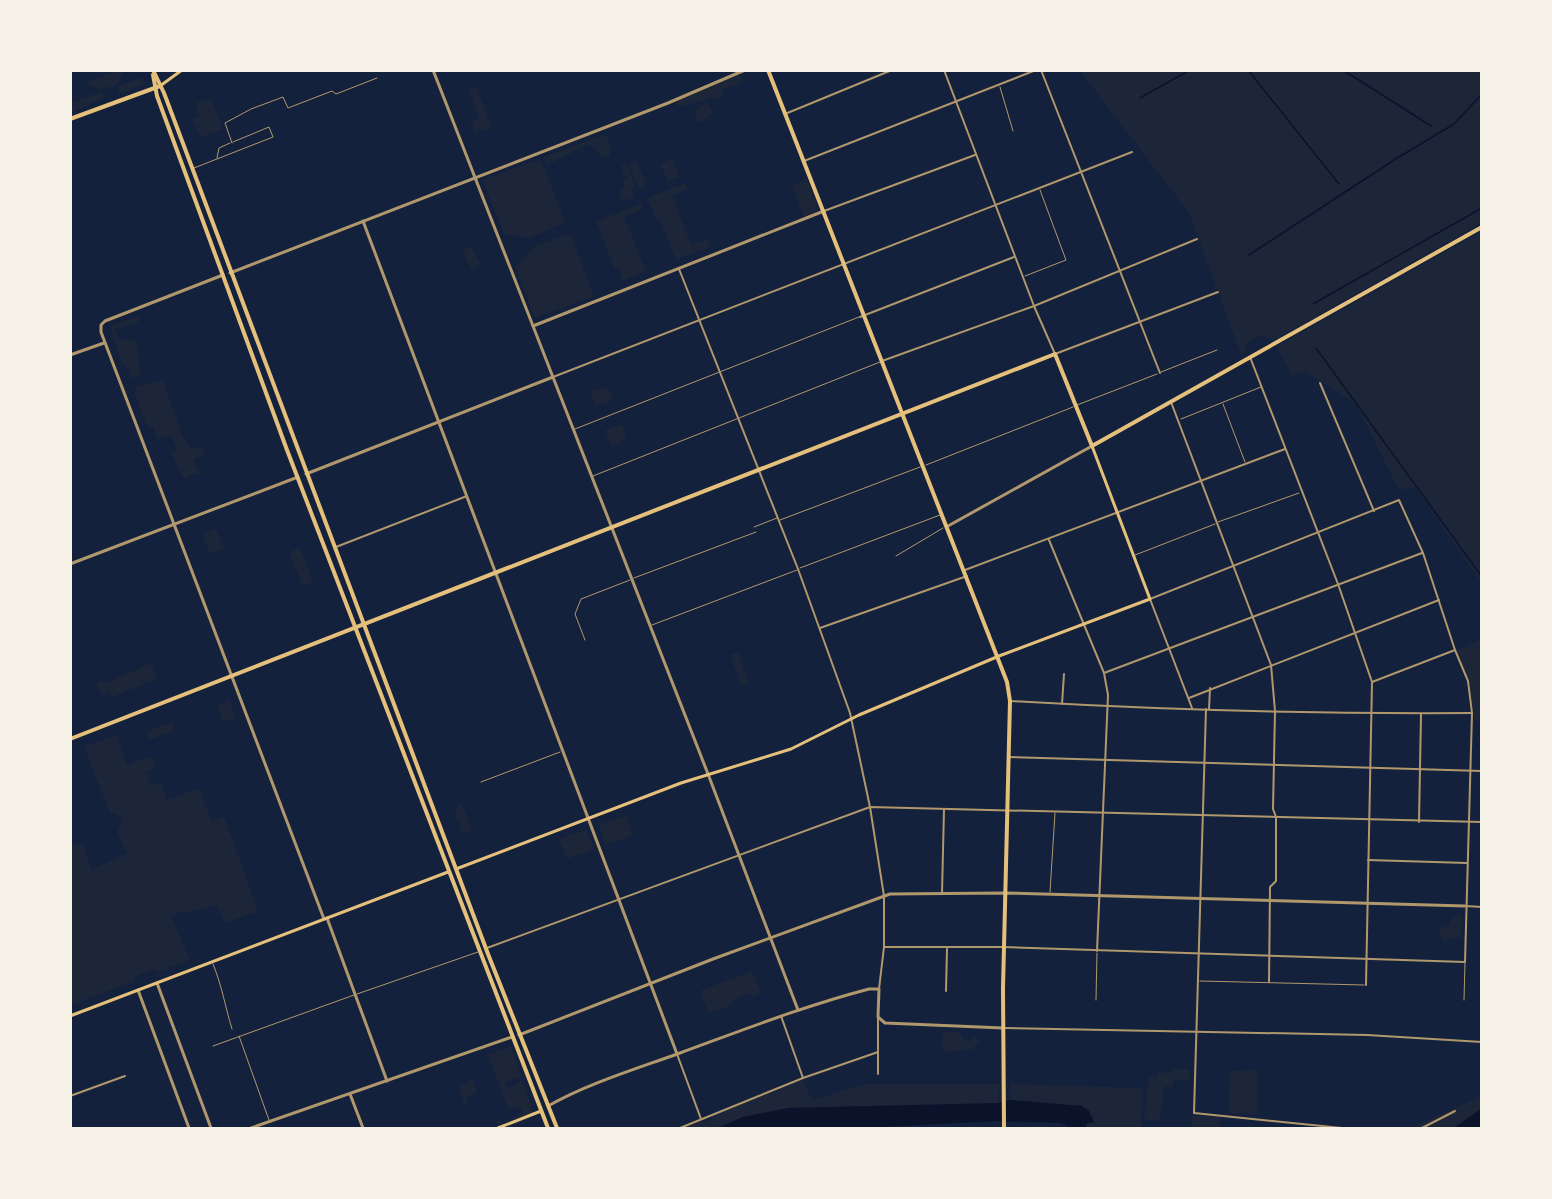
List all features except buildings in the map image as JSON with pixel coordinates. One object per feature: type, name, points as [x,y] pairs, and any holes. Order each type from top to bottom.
[{"type":"main road","points":[[70,119],[160,86],[182,70]]},
{"type":"main road","points":[[768,70],[824,211],[862,316],[999,656],[1010,701],[1003,947],[1004,1128]]},
{"type":"main road","points":[[153,71],[486,949],[557,1128]]},
{"type":"main road","points":[[153,71],[154,88],[298,477],[358,628],[448,872],[548,1128]]},
{"type":"main road","points":[[1092,446],[1482,227]]},
{"type":"main road","points":[[223,275],[230,273]]},
{"type":"main road","points":[[70,739],[1055,354],[1150,599],[999,656],[852,719],[791,749],[708,774],[70,1016]]},
{"type":"main road","points":[[298,477],[306,474]]},
{"type":"main road","points":[[480,951],[486,949]]},
{"type":"main road","points":[[512,1037],[519,1035]]},
{"type":"main road","points":[[498,1128],[548,1107]]},
{"type":"street","points":[[433,70],[798,1010]]},
{"type":"street","points":[[230,273],[668,103],[745,70]]},
{"type":"street","points":[[785,114],[892,70]]},
{"type":"street","points":[[944,70],[1034,306],[1055,354],[1218,292]]},
{"type":"street","points":[[804,161],[1036,70]]},
{"type":"street","points":[[1041,70],[1067,133],[1079,173],[1160,373]]},
{"type":"street","points":[[306,474],[1132,152]]},
{"type":"street","points":[[533,326],[824,211],[975,155]]},
{"type":"street","points":[[363,222],[702,1119]]},
{"type":"street","points":[[882,361],[1034,306],[1119,269],[1197,239]]},
{"type":"street","points":[[862,316],[1015,256]]},
{"type":"street","points":[[679,268],[798,569],[852,719],[870,807],[884,896],[884,947],[878,1017],[878,1074]]},
{"type":"street","points":[[223,275],[105,321],[100,328],[231,677],[356,994],[387,1081]]},
{"type":"street","points":[[70,355],[104,343]]},
{"type":"street","points":[[1251,357],[1338,584],[1372,682],[1366,985]]},
{"type":"street","points":[[1320,383],[1374,511]]},
{"type":"street","points":[[1171,402],[1271,665],[1275,711],[1273,809],[1276,817],[1276,881],[1270,887],[1269,982]]},
{"type":"street","points":[[948,526],[1092,446]]},
{"type":"street","points":[[965,570],[1049,540],[1285,448]]},
{"type":"street","points":[[70,564],[298,477]]},
{"type":"street","points":[[335,548],[467,496]]},
{"type":"street","points":[[884,947],[1003,947],[1465,962],[1472,713],[1468,681],[1455,651],[1423,553],[1399,500],[1150,599],[1192,708]]},
{"type":"street","points":[[1049,540],[1104,673],[1108,695],[1097,951]]},
{"type":"street","points":[[1104,673],[1171,650],[1253,616],[1423,553]]},
{"type":"street","points":[[820,628],[967,576]]},
{"type":"street","points":[[1189,698],[1439,600]]},
{"type":"street","points":[[1372,682],[1455,651]]},
{"type":"street","points":[[1062,704],[1064,674]]},
{"type":"street","points":[[1210,688],[1204,763],[1202,900],[1194,1113],[1342,1128]]},
{"type":"street","points":[[1010,701],[1371,714],[1472,713]]},
{"type":"street","points":[[1419,822],[1421,714]]},
{"type":"street","points":[[1008,757],[1420,767],[1482,771]]},
{"type":"street","points":[[486,949],[870,807],[1482,822]]},
{"type":"street","points":[[942,894],[944,809]]},
{"type":"street","points":[[1368,860],[1467,863]]},
{"type":"street","points":[[519,1035],[650,983],[884,896],[899,893],[1050,894],[1482,907]]},
{"type":"street","points":[[946,991],[947,948]]},
{"type":"street","points":[[157,983],[211,1128]]},
{"type":"street","points":[[548,1107],[592,1086],[781,1016],[868,989],[879,989]]},
{"type":"street","points":[[138,990],[189,1128]]},
{"type":"street","points":[[781,1016],[803,1078]]},
{"type":"street","points":[[878,1017],[881,1022],[891,1024],[1366,1035],[1482,1042]]},
{"type":"street","points":[[251,1128],[512,1037]]},
{"type":"street","points":[[680,1128],[803,1078],[878,1052]]},
{"type":"street","points":[[70,1096],[125,1076]]},
{"type":"street","points":[[350,1094],[363,1128]]},
{"type":"street","points":[[1422,1128],[1455,1111]]},
{"type":"lane","points":[[232,143],[225,123],[251,109],[284,97],[288,108],[332,91],[336,94],[377,78]]},
{"type":"lane","points":[[1000,85],[1013,131]]},
{"type":"lane","points":[[191,169],[273,136],[269,127],[219,148],[217,158]]},
{"type":"lane","points":[[1023,277],[1066,260],[1039,189]]},
{"type":"lane","points":[[573,430],[862,316]]},
{"type":"lane","points":[[754,527],[924,466],[1218,350]]},
{"type":"lane","points":[[592,477],[882,361]]},
{"type":"lane","points":[[1177,421],[1263,386]]},
{"type":"lane","points":[[1222,402],[1245,464]]},
{"type":"lane","points":[[1133,555],[1301,492]]},
{"type":"lane","points":[[650,626],[943,514]]},
{"type":"lane","points":[[896,556],[948,526]]},
{"type":"lane","points":[[585,640],[575,614],[581,599],[756,531]]},
{"type":"lane","points":[[481,782],[564,751]]},
{"type":"lane","points":[[1050,894],[1055,813]]},
{"type":"lane","points":[[213,1046],[480,951]]},
{"type":"lane","points":[[1096,1000],[1097,951]]},
{"type":"lane","points":[[212,962],[225,994],[224,1004],[232,1029]]},
{"type":"lane","points":[[1464,1000],[1465,962]]},
{"type":"lane","points":[[1198,981],[1366,985]]},
{"type":"lane","points":[[239,1036],[270,1122]]},
{"type":"shaded area","points":[[119,70],[123,71],[118,84],[99,90],[87,82]]},
{"type":"shaded area","points":[[1080,71],[1481,71],[1481,223],[1276,339],[1261,336],[1248,342],[1242,357],[1189,213]]},
{"type":"shaded area","points":[[739,75],[744,82],[722,89],[723,98],[712,98],[679,107],[675,102],[679,100]]},
{"type":"shaded area","points":[[142,77],[145,85],[117,94],[119,86]]},
{"type":"shaded area","points":[[476,87],[491,125],[489,129],[474,133],[472,122],[479,118],[469,90]]},
{"type":"shaded area","points":[[100,92],[105,97],[71,113],[71,103]]},
{"type":"shaded area","points":[[211,99],[223,129],[201,137],[192,121],[200,116],[195,103]]},
{"type":"shaded area","points":[[707,102],[713,112],[702,122],[697,121],[694,111]]},
{"type":"shaded area","points":[[606,134],[611,152],[609,157],[603,157],[589,144],[547,165],[544,157]]},
{"type":"shaded area","points":[[541,159],[565,223],[529,238],[504,234],[482,180]]},
{"type":"shaded area","points":[[672,159],[680,177],[668,182],[660,164]]},
{"type":"shaded area","points":[[636,160],[647,185],[639,189],[630,166],[631,162]]},
{"type":"shaded area","points":[[624,164],[628,165],[635,186],[631,188],[634,197],[622,202],[619,191],[625,188],[622,180],[628,177],[625,176],[621,167]]},
{"type":"shaded area","points":[[807,179],[819,211],[804,217],[792,185]]},
{"type":"shaded area","points":[[685,183],[688,189],[672,195],[691,245],[707,239],[710,247],[676,260],[660,220],[655,217],[647,198]]},
{"type":"shaded area","points":[[641,203],[643,209],[624,217],[646,271],[622,281],[620,268],[615,269],[596,222]]},
{"type":"shaded area","points":[[1481,232],[1481,582],[1415,487],[1399,490],[1356,404],[1306,372],[1291,374],[1277,346]]},
{"type":"shaded area","points":[[570,233],[594,296],[535,318],[515,266],[521,263],[533,247]]},
{"type":"shaded area","points":[[471,246],[480,264],[472,270],[462,252]]},
{"type":"shaded area","points":[[139,315],[138,323],[114,329],[120,339],[137,341],[138,349],[134,352],[138,354],[140,374],[132,379],[129,369],[122,363],[110,326]]},
{"type":"shaded area","points":[[163,380],[182,435],[191,449],[202,448],[206,454],[194,459],[197,471],[201,471],[199,474],[190,475],[187,478],[182,476],[171,452],[177,449],[171,435],[157,439],[154,428],[146,424],[134,392],[137,386]]},
{"type":"shaded area","points":[[604,387],[609,390],[613,400],[596,406],[590,392]]},
{"type":"shaded area","points":[[622,424],[626,434],[622,442],[611,446],[605,430]]},
{"type":"shaded area","points":[[216,528],[224,549],[210,554],[202,534]]},
{"type":"shaded area","points":[[300,548],[313,582],[303,586],[289,552]]},
{"type":"shaded area","points":[[1481,639],[1481,719],[1474,719],[1469,680],[1456,651]]},
{"type":"shaded area","points":[[368,640],[447,857],[366,641]]},
{"type":"shaded area","points":[[738,652],[749,684],[742,687],[730,655]]},
{"type":"shaded area","points":[[151,663],[157,679],[111,697],[109,692],[101,695],[97,683],[105,680],[106,683]]},
{"type":"shaded area","points":[[229,700],[236,717],[223,722],[217,705]]},
{"type":"shaded area","points":[[172,722],[175,730],[149,740],[146,732]]},
{"type":"shaded area","points":[[116,735],[127,765],[151,756],[155,768],[146,772],[151,786],[161,783],[167,800],[199,788],[211,821],[224,816],[258,911],[225,923],[217,905],[183,914],[181,911],[171,916],[190,960],[158,972],[154,969],[134,977],[134,981],[71,1005],[71,841],[76,845],[84,845],[91,870],[127,853],[117,832],[123,821],[117,814],[110,813],[84,747]]},
{"type":"shaded area","points":[[461,802],[471,827],[468,834],[460,830],[461,824],[454,814]]},
{"type":"shaded area","points":[[626,815],[633,835],[606,845],[599,825]]},
{"type":"shaded area","points":[[586,829],[594,849],[567,859],[559,839]]},
{"type":"shaded area","points":[[1459,914],[1463,919],[1461,937],[1443,940],[1439,933],[1441,928],[1451,925],[1450,920]]},
{"type":"shaded area","points":[[752,971],[761,993],[753,997],[750,993],[733,1000],[731,1005],[709,1013],[700,991]]},
{"type":"shaded area","points":[[944,1032],[959,1032],[965,1041],[970,1042],[974,1036],[980,1040],[973,1049],[946,1052],[941,1046]]},
{"type":"shaded area","points":[[511,1046],[522,1077],[505,1081],[504,1085],[508,1088],[523,1080],[533,1113],[497,1124],[497,1120],[501,1122],[523,1113],[520,1106],[509,1110],[488,1055]]},
{"type":"shaded area","points":[[1174,1068],[1190,1070],[1188,1080],[1174,1079],[1172,1087],[1164,1086],[1160,1121],[1144,1119],[1149,1076],[1158,1077],[1158,1073],[1173,1072]]},
{"type":"shaded area","points":[[1257,1070],[1257,1115],[1229,1113],[1230,1071]]},
{"type":"shaded area","points":[[472,1079],[477,1093],[466,1097],[468,1103],[464,1104],[458,1087]]},
{"type":"shaded area","points":[[802,1080],[812,1100],[865,1084],[999,1084],[999,1103],[788,1108],[743,1117],[718,1128],[682,1128],[712,1119],[711,1116]]},
{"type":"shaded area","points":[[1010,1084],[1143,1088],[1141,1128],[1087,1128],[1086,1124],[1094,1122],[1089,1111],[1082,1106],[1010,1100]]},
{"type":"shaded area","points":[[1481,1096],[1481,1109],[1454,1128],[1412,1128]]},
{"type":"shaded area","points":[[1010,1100],[1082,1106],[1089,1111],[1094,1122],[1086,1124],[1087,1128],[1070,1128],[1061,1123],[998,1121],[863,1128],[718,1128],[743,1117],[788,1108],[999,1103]]},
{"type":"shaded area","points":[[1481,1109],[1481,1128],[1454,1128]]},
{"type":"shaded area","points":[[1192,1115],[1221,1117],[1220,1128],[1192,1128]]},
{"type":"waterway","points":[[1140,98],[1190,70]]},
{"type":"waterway","points":[[1248,70],[1339,184]]},
{"type":"waterway","points":[[1343,70],[1431,126]]},
{"type":"waterway","points":[[1249,255],[1394,160],[1454,124],[1482,94]]},
{"type":"waterway","points":[[1313,304],[1482,208]]},
{"type":"waterway","points":[[1316,348],[1482,577]]}]
